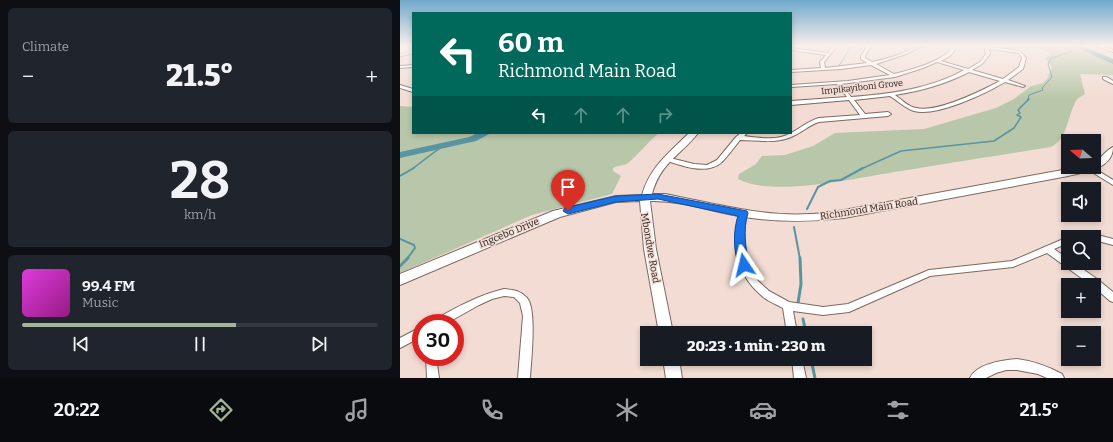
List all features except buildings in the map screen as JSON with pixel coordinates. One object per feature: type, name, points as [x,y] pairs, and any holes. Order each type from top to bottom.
[{"type":"main road","name":"Mbondwe Road","points":[[665,326],[644,217],[646,197],[652,178],[666,159],[693,134]]},
{"type":"main road","name":"Richmond Main Road","points":[[1101,162],[1113,150]]},
{"type":"main road","name":"Richmond Main Road","points":[[646,197],[665,197],[743,213],[776,217],[827,217],[1063,174]]},
{"type":"main road","name":"Ingcebo Drive","points":[[400,280],[557,214],[610,200],[646,197]]},
{"type":"main road","points":[[672,366],[674,378]]},
{"type":"street","points":[[821,64],[822,69]]},
{"type":"street","points":[[792,71],[872,64],[895,76]]},
{"type":"street","points":[[792,86],[838,83],[895,76],[930,64]]},
{"type":"street","points":[[946,64],[1023,86]]},
{"type":"street","name":"Impikayiboni Grove","points":[[792,103],[891,94],[934,85],[969,70],[978,64]]},
{"type":"street","points":[[891,94],[913,109],[922,110],[969,98],[987,91],[1021,68],[1022,64]]},
{"type":"street","points":[[400,67],[412,66]]},
{"type":"street","points":[[1105,78],[1113,83]]},
{"type":"street","points":[[838,83],[864,116]]},
{"type":"street","points":[[400,86],[412,91]]},
{"type":"street","points":[[792,133],[815,120],[888,114]]},
{"type":"street","points":[[666,159],[700,167],[710,167],[718,162],[743,134]]},
{"type":"street","points":[[738,138],[783,138],[790,134]]},
{"type":"street","points":[[1101,174],[1113,183]]},
{"type":"street","points":[[743,213],[741,222],[741,250],[747,272],[760,288],[788,306],[823,311],[842,310],[861,304],[908,281],[929,273],[1007,265],[1048,250],[1061,244]]},
{"type":"street","points":[[1101,239],[1113,242]]},
{"type":"street","points":[[1048,250],[1094,282],[1113,298]]},
{"type":"street","points":[[457,314],[500,293],[512,292],[520,295],[527,306],[528,316],[524,378]]},
{"type":"street","points":[[788,306],[791,326]]},
{"type":"street","points":[[400,343],[412,337]]},
{"type":"street","points":[[976,378],[990,369],[1016,364],[1033,366],[1058,378]]},
{"type":"street","points":[[431,366],[432,378]]},
{"type":"street","points":[[798,366],[800,378]]},
{"type":"green space","points":[[1049,64],[1113,64],[1113,75],[1080,74],[1085,94],[1078,98],[1073,107],[1064,133],[1061,134],[1061,139],[1051,147],[818,184],[773,187],[754,184],[738,179],[739,174],[756,164],[762,156],[785,155],[813,146],[835,133],[924,129],[996,108],[1014,99],[1031,86],[1043,83],[1047,79],[1052,67]]},
{"type":"green space","points":[[400,106],[412,107],[412,134],[658,134],[628,163],[613,168],[613,171],[621,176],[612,194],[532,215],[400,273]]},
{"type":"waterway","points":[[838,67],[840,64]]},
{"type":"waterway","points":[[1028,100],[1029,95],[1043,90],[1042,88],[1052,77],[1048,64]]},
{"type":"waterway","points":[[862,169],[901,151],[994,141],[1014,128],[1021,117],[1017,115],[1020,113],[1018,110],[1028,100]]},
{"type":"waterway","points":[[400,155],[472,139],[484,134]]},
{"type":"waterway","points":[[412,169],[437,150],[451,143]]},
{"type":"waterway","points":[[400,176],[414,168]]},
{"type":"waterway","points":[[807,209],[818,187],[830,181],[841,180],[862,169]]},
{"type":"waterway","points":[[794,227],[800,259]]},
{"type":"waterway","points":[[400,239],[414,245],[415,248],[407,259]]},
{"type":"waterway","points":[[798,303],[801,284],[800,258]]},
{"type":"waterway","points":[[400,266],[407,259]]},
{"type":"waterway","points":[[803,319],[804,326]]},
{"type":"waterway","points":[[812,366],[815,378]]},
{"type":"route","points":[[568,211],[579,207],[616,199],[658,196],[743,213],[740,235],[744,265]]}]
